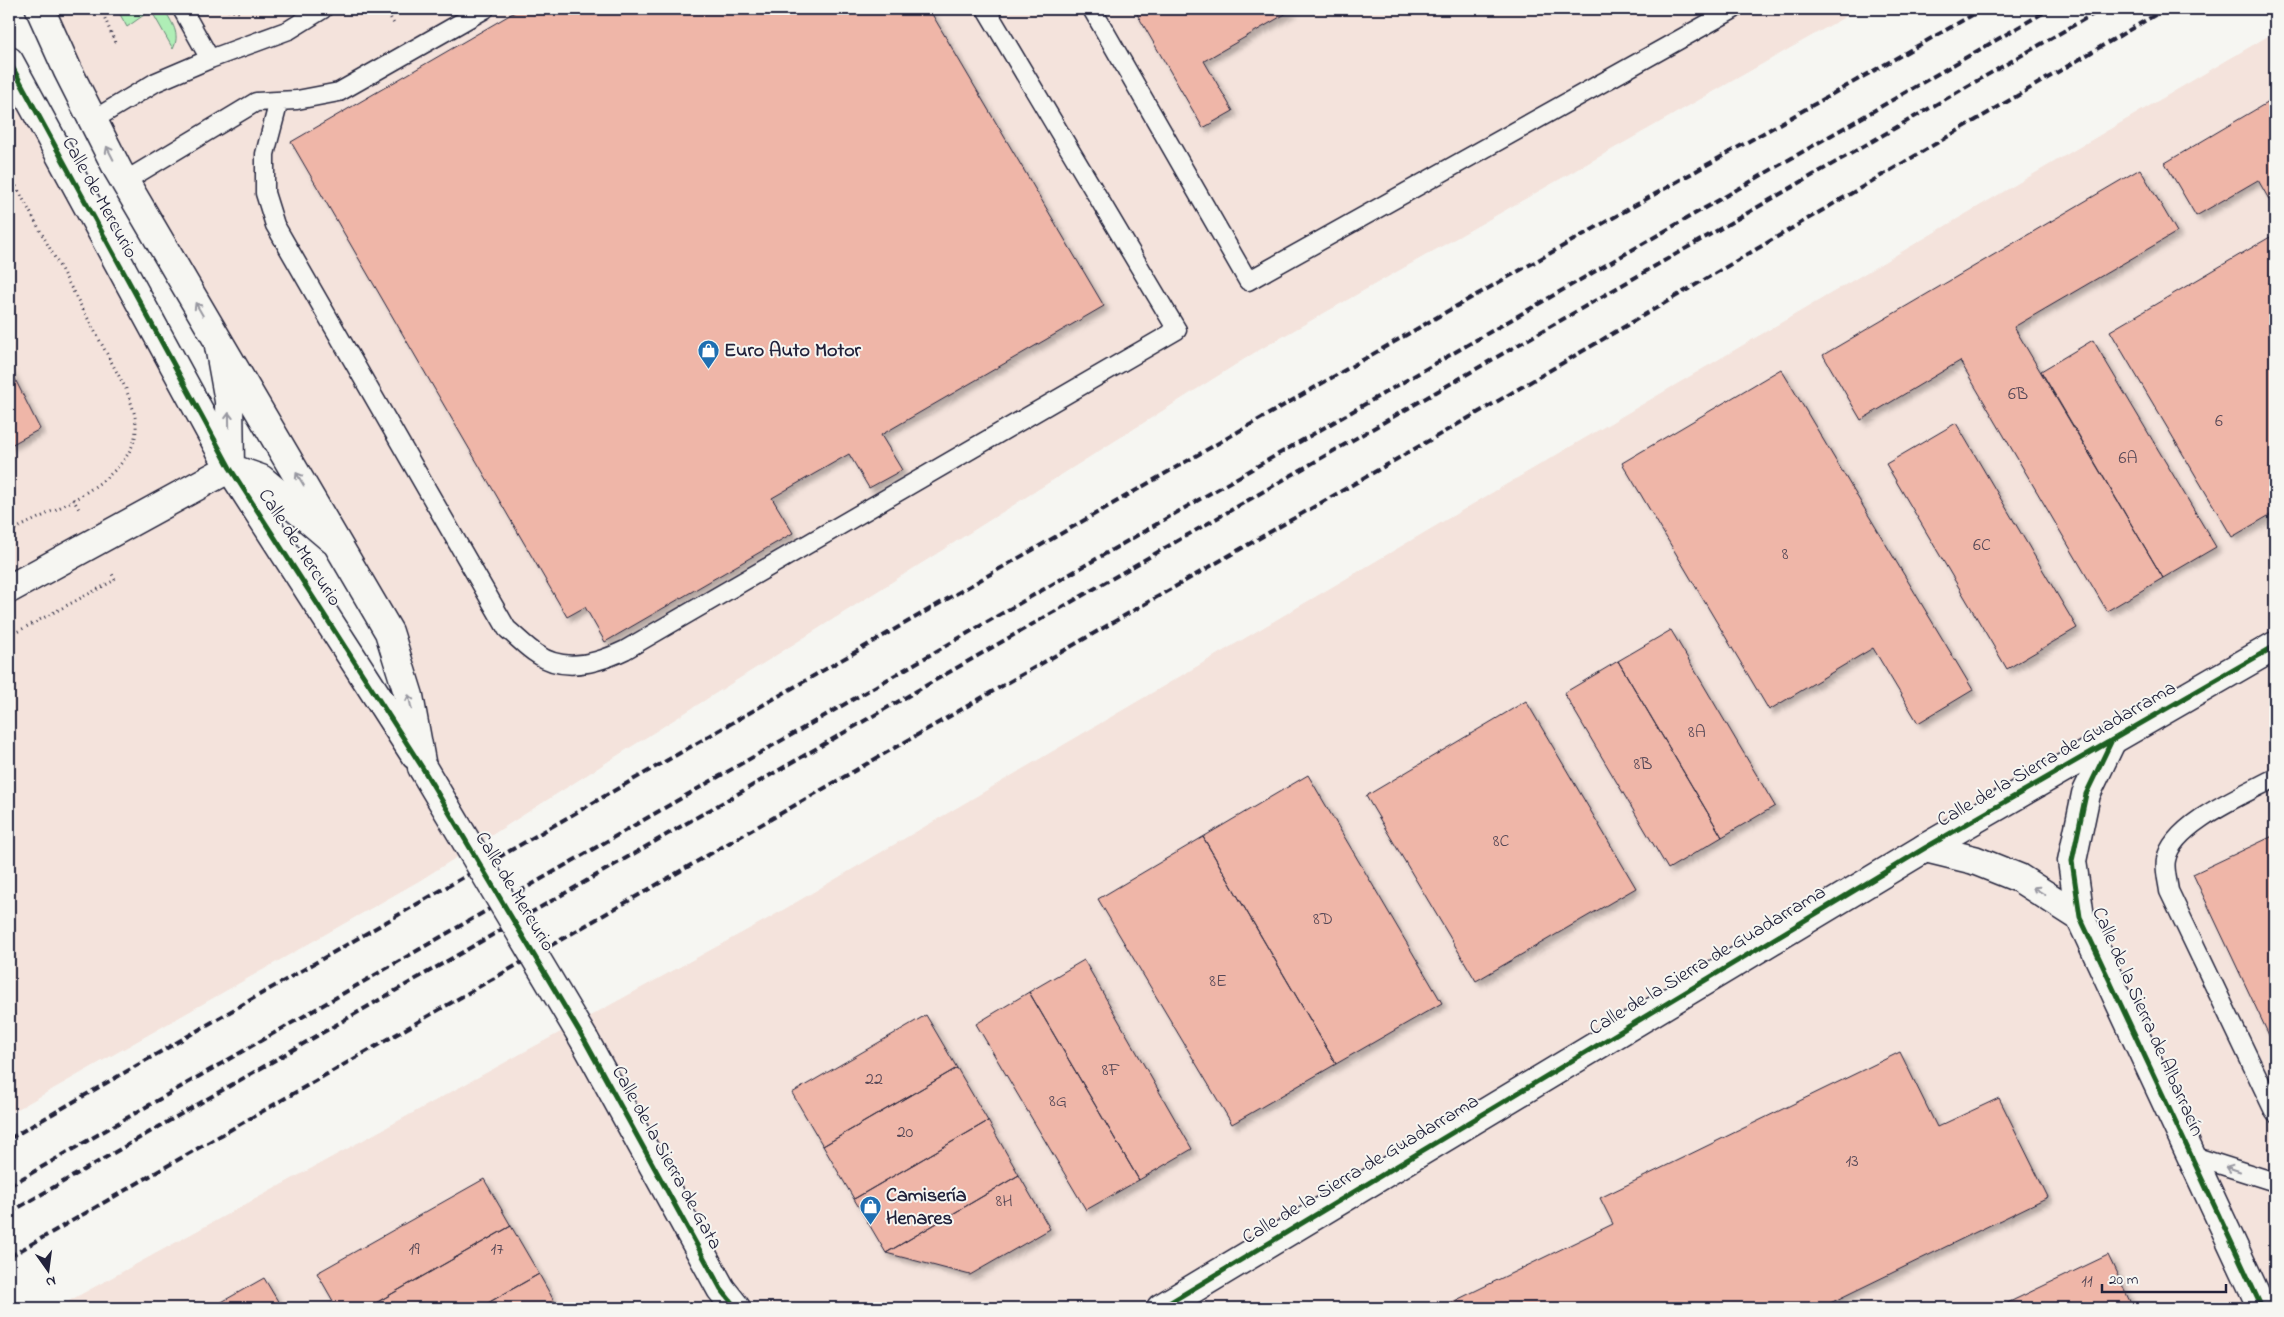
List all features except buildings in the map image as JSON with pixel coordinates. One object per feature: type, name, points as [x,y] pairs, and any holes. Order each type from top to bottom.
[{"type":"street","name":"Calle de Mercurio","points":[[40,9],[93,120],[125,181],[389,632],[409,696],[422,767]]},
{"type":"street","name":"Calle de Mercurio","points":[[9,61],[230,468],[422,767],[585,1041]]},
{"type":"street","points":[[218,342],[229,401],[230,468]]},
{"type":"street","points":[[9,588],[230,468],[261,479],[338,545]]},
{"type":"street","name":"Calle de la Sierra de Guadarrama","points":[[1161,1308],[1925,848],[2275,646]]},
{"type":"street","name":"Calle de la Sierra de Albarracín","points":[[2112,740],[2086,794],[2072,861],[2080,917],[2262,1308]]},
{"type":"street","name":"Calle de la Sierra de Albarracín","points":[[1925,848],[1974,860],[2019,878],[2080,917]]},
{"type":"street","name":"Calle de la Sierra de Gata","points":[[585,1041],[727,1302]]},
{"type":"lane","points":[[182,9],[210,59]]},
{"type":"lane","points":[[93,120],[156,82],[210,59],[294,17],[322,9]]},
{"type":"lane","points":[[125,181],[256,102],[297,100],[339,92],[485,9]]},
{"type":"lane","points":[[279,102],[265,154],[265,193],[275,225],[507,629],[538,655],[545,658],[567,665],[602,661],[625,650],[1177,330],[986,9]]},
{"type":"lane","points":[[1092,9],[1248,281],[1734,9]]},
{"type":"lane","points":[[2275,778],[2215,809],[2178,836],[2166,860],[2169,891],[2275,1113]]},
{"type":"lane","points":[[2190,1155],[2275,1182]]},
{"type":"path","points":[[101,9],[116,45]]},
{"type":"path","points":[[223,9],[243,13]]},
{"type":"path","points":[[9,173],[126,390],[135,415],[136,430],[134,444],[124,462],[106,477],[73,499],[9,532]]},
{"type":"path","points":[[9,636],[116,580]]},
{"type":"shaded area","points":[[40,9],[1859,9],[1254,353],[419,881],[9,1114],[9,61],[422,765],[409,696]]},
{"type":"shaded area","points":[[2275,32],[2275,1308],[56,1308],[771,917]]},
{"type":"green space","points":[[117,9],[164,9],[176,33],[173,49],[151,10],[127,27]]},
{"type":"railway","points":[[9,1139],[1439,316],[1983,9]]},
{"type":"railway","points":[[9,1186],[2050,9]]},
{"type":"railway","points":[[9,1213],[2102,9]]},
{"type":"railway","points":[[9,1257],[1491,405],[2165,9]]},
{"type":"cycle path","points":[[9,61],[230,468],[422,767],[585,1041],[721,1289],[736,1308]]},
{"type":"cycle path","points":[[1161,1308],[1925,848],[2275,646]]},
{"type":"cycle path","points":[[2112,740],[2086,794],[2072,861],[2080,917],[2262,1308]]},
{"type":"place","name":"Euro Auto Motor","points":[[708,370]]},
{"type":"place","name":"Camisería Henares","points":[[870,1226]]}]
